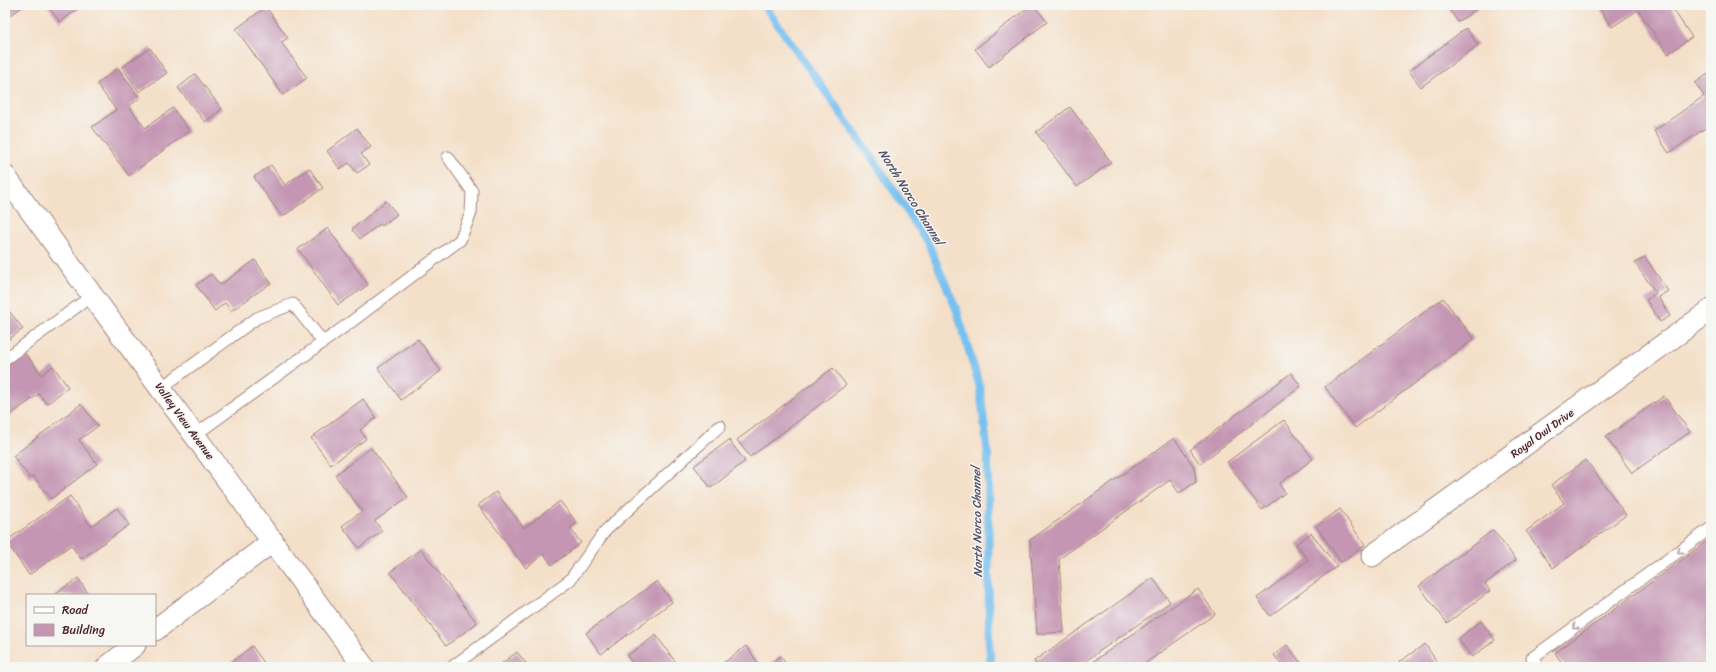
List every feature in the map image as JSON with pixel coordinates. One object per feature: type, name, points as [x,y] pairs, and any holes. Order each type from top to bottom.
[{"type":"street","name":"Valley View Avenue","points":[[5,176],[364,667]]},
{"type":"street","name":"Royal Owl Drive","points":[[1372,556],[1711,310]]},
{"type":"street","points":[[156,629],[273,541]]},
{"type":"street","points":[[107,667],[134,646]]},
{"type":"lane","points":[[195,435],[460,240],[470,212],[472,192],[448,157]]},
{"type":"lane","points":[[5,359],[93,295]]},
{"type":"lane","points":[[161,388],[257,318],[293,304],[323,342]]},
{"type":"lane","points":[[452,667],[570,580],[605,531],[720,426]]},
{"type":"lane","points":[[1538,667],[1532,658],[1711,528]]},
{"type":"building","points":[[5,5],[25,5],[8,17],[5,13]]},
{"type":"building","points":[[47,5],[83,5],[60,22]]},
{"type":"building","points":[[1031,5],[1034,5],[1047,22],[989,67],[975,49]]},
{"type":"building","points":[[1446,5],[1482,5],[1458,22]]},
{"type":"building","points":[[1597,5],[1670,5],[1692,37],[1668,54],[1638,10],[1612,27]]},
{"type":"building","points":[[266,7],[288,38],[281,42],[307,78],[283,95],[236,29]]},
{"type":"building","points":[[1466,28],[1478,45],[1421,87],[1409,71]]},
{"type":"building","points":[[150,48],[167,73],[139,92],[122,67]]},
{"type":"building","points":[[118,68],[140,98],[129,106],[145,128],[173,108],[189,131],[129,176],[92,127],[116,110],[97,84]]},
{"type":"building","points":[[1711,72],[1711,132],[1707,127],[1669,153],[1654,131],[1704,96],[1695,83]]},
{"type":"building","points":[[195,74],[222,109],[205,122],[178,88]]},
{"type":"building","points":[[1070,107],[1111,162],[1077,187],[1036,132]]},
{"type":"building","points":[[357,128],[371,147],[361,154],[369,165],[357,173],[349,163],[340,169],[327,151]]},
{"type":"building","points":[[271,165],[285,185],[309,168],[323,188],[282,217],[254,177]]},
{"type":"building","points":[[386,201],[397,214],[382,226],[380,224],[360,239],[352,229]]},
{"type":"building","points":[[328,228],[368,285],[338,305],[298,249]]},
{"type":"building","points":[[1645,257],[1668,291],[1658,297],[1670,316],[1660,322],[1646,300],[1656,293],[1635,263]]},
{"type":"building","points":[[255,260],[271,283],[231,311],[225,303],[215,311],[196,285],[211,274],[220,285]]},
{"type":"building","points":[[1443,298],[1474,339],[1355,428],[1325,387]]},
{"type":"building","points":[[6,307],[23,329],[5,342],[5,308]]},
{"type":"building","points":[[418,339],[441,371],[401,400],[378,368]]},
{"type":"building","points":[[24,352],[42,375],[53,366],[68,387],[47,404],[39,394],[5,419],[5,366]]},
{"type":"building","points":[[833,368],[846,385],[750,457],[737,440]]},
{"type":"building","points":[[1291,373],[1301,386],[1200,464],[1190,450]]},
{"type":"building","points":[[1664,396],[1690,432],[1632,473],[1606,437]]},
{"type":"building","points":[[363,399],[376,418],[360,430],[366,439],[331,465],[311,438]]},
{"type":"building","points":[[81,404],[98,426],[79,440],[97,464],[51,499],[33,476],[30,478],[13,456]]},
{"type":"building","points":[[1284,420],[1313,459],[1279,484],[1285,493],[1262,510],[1227,462]]},
{"type":"building","points":[[1174,438],[1194,467],[1196,482],[1179,493],[1170,480],[1059,559],[1064,632],[1037,634],[1030,540]]},
{"type":"building","points":[[729,440],[745,461],[711,488],[694,466]]},
{"type":"building","points":[[371,448],[408,497],[375,521],[382,531],[359,548],[342,526],[362,511],[335,475]]},
{"type":"building","points":[[1586,460],[1626,515],[1553,568],[1526,531],[1564,503],[1551,485]]},
{"type":"building","points":[[496,492],[524,528],[560,501],[577,523],[570,528],[581,543],[552,565],[544,554],[526,568],[478,505]]},
{"type":"building","points":[[70,496],[91,526],[117,508],[129,525],[81,559],[71,545],[29,575],[6,541]]},
{"type":"building","points":[[1340,509],[1365,545],[1341,562],[1316,526]]},
{"type":"building","points":[[1493,530],[1516,560],[1485,584],[1490,591],[1447,623],[1419,586]]},
{"type":"building","points":[[1311,533],[1337,566],[1270,616],[1257,598],[1308,560],[1296,544]]},
{"type":"building","points":[[1711,538],[1711,667],[1594,667],[1593,665],[1590,667],[1565,667],[1555,653]]},
{"type":"building","points":[[421,549],[477,623],[446,646],[390,572]]},
{"type":"building","points":[[78,578],[88,594],[55,594]]},
{"type":"building","points":[[1153,578],[1170,602],[1077,667],[1038,667],[1034,661]]},
{"type":"building","points":[[657,581],[672,602],[601,654],[586,633]]},
{"type":"building","points":[[1198,589],[1215,614],[1140,667],[1085,667]]},
{"type":"building","points":[[1481,621],[1495,640],[1472,657],[1458,639]]},
{"type":"building","points":[[656,635],[679,667],[635,667],[627,656]]},
{"type":"building","points":[[1425,644],[1439,665],[1435,667],[1402,667],[1399,662]]},
{"type":"building","points":[[1287,645],[1304,667],[1283,667],[1274,655]]},
{"type":"building","points":[[252,646],[267,667],[225,667]]},
{"type":"building","points":[[746,646],[761,667],[718,667]]},
{"type":"building","points":[[517,652],[529,667],[497,667]]},
{"type":"building","points":[[780,656],[789,667],[766,667]]},
{"type":"waterway","name":"North Norco Channel","points":[[764,5],[871,156],[928,243],[957,311],[980,388],[988,455],[989,642],[991,667]]}]
